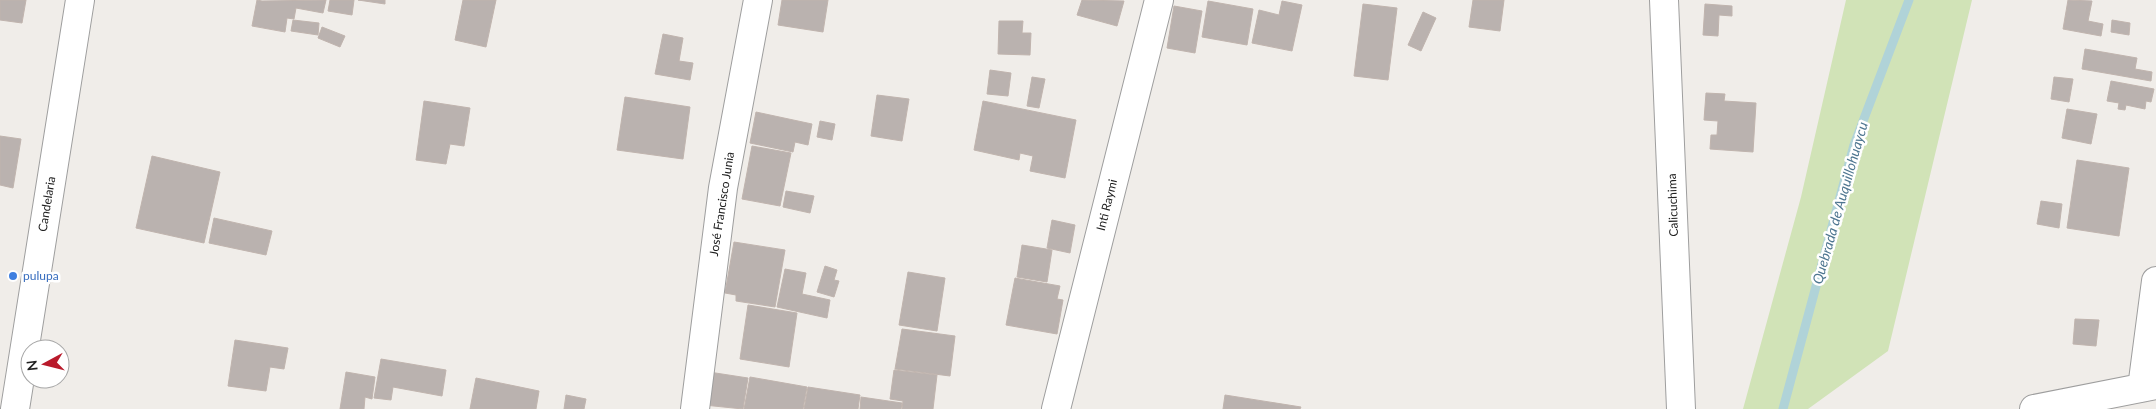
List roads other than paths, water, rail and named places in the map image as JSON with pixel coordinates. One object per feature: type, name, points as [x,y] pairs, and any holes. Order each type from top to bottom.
[{"type":"street","name":"Candelaria","points":[[14,409],[80,0]]},
{"type":"street","name":"José Francisco Junia","points":[[695,409],[723,188],[758,0]]},
{"type":"street","name":"Inti Raymi","points":[[1056,409],[1159,0]]},
{"type":"street","name":"Calicuchima","points":[[1664,0],[1682,409]]},
{"type":"street","points":[[2034,409],[2149,387],[2156,280]]},
{"type":"waterway","name":"Quebrada de Auquillohuaycu","points":[[1783,409],[1854,145],[1909,0]]},
{"type":"place","name":"pulupa","points":[[13,276]]}]
